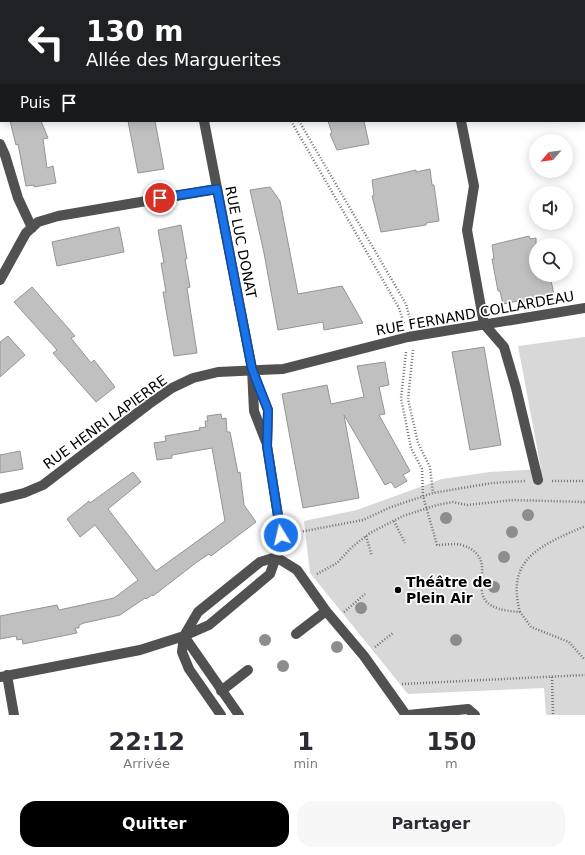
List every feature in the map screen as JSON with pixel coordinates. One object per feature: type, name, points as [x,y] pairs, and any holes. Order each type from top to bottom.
[{"type":"street","name":"RUE LUC DONAT","points":[[3,676],[140,650],[184,636],[209,625],[270,574],[281,535],[267,446],[254,411],[252,369],[204,122]]},
{"type":"street","points":[[461,122],[474,186],[467,230],[484,324],[504,347],[516,388],[538,480]]},
{"type":"street","points":[[0,144],[5,155],[18,198],[32,228]]},
{"type":"street","points":[[0,280],[26,233],[38,222],[58,216],[217,189]]},
{"type":"street","name":"RUE FERNAND COLLARDEAU","points":[[252,369],[283,369],[411,336],[585,308]]},
{"type":"street","name":"RUE HENRI LAPIERRE","points":[[0,499],[24,494],[43,485],[172,388],[193,378],[218,372],[252,369]]},
{"type":"street","points":[[220,715],[189,669],[182,652],[184,636],[198,612],[260,562],[276,557],[297,570],[326,610],[364,656],[407,715],[468,709],[475,715]]},
{"type":"street","points":[[296,634],[326,610]]},
{"type":"street","points":[[184,636],[239,715]]},
{"type":"street","points":[[221,690],[248,670]]},
{"type":"street","points":[[3,676],[14,715]]},
{"type":"path","points":[[292,122],[399,308],[411,336],[401,398],[411,448],[422,469],[424,496],[437,545],[460,545],[472,550],[483,564],[481,593],[487,602],[493,608],[520,612]]},
{"type":"path","points":[[300,122],[406,304],[411,336],[408,399],[418,443],[430,468],[433,493]]},
{"type":"path","points":[[281,535],[362,520],[391,507],[433,493],[492,483],[538,480],[585,481]]},
{"type":"path","points":[[305,581],[338,563],[352,547],[366,536],[394,521],[427,508],[453,502],[467,505],[513,500],[585,502]]},
{"type":"path","points":[[394,521],[405,543]]},
{"type":"path","points":[[585,526],[542,546],[528,557],[521,568],[516,583],[517,601],[520,612],[531,627],[569,642],[585,660]]},
{"type":"path","points":[[366,536],[372,556]]},
{"type":"path","points":[[335,621],[365,594]]},
{"type":"path","points":[[364,656],[393,633]]},
{"type":"path","points":[[384,684],[585,675]]},
{"type":"path","points":[[552,677],[554,715]]},
{"type":"shaded area","points":[[585,337],[585,715],[546,715],[544,688],[408,694],[310,573],[304,521],[357,510],[442,479],[490,472],[541,469],[518,346]]},
{"type":"building","points":[[10,122],[41,122],[48,138],[43,139],[47,168],[53,166],[56,183],[34,187],[34,185],[26,186],[18,144],[16,145]]},
{"type":"building","points":[[128,122],[155,122],[164,169],[138,173]]},
{"type":"building","points":[[328,122],[364,122],[369,144],[337,150],[330,134],[332,133]]},
{"type":"building","points":[[430,169],[432,185],[434,185],[439,221],[426,223],[426,225],[381,232],[372,196],[374,195],[372,180],[416,170],[416,172]]},
{"type":"building","points":[[270,187],[280,201],[298,294],[342,286],[363,323],[324,330],[323,322],[278,330],[264,253],[250,190]]},
{"type":"building","points":[[181,225],[190,287],[187,288],[197,353],[174,356],[163,292],[166,292],[161,263],[164,263],[158,230]]},
{"type":"building","points":[[119,227],[124,252],[57,266],[52,242]]},
{"type":"building","points":[[529,236],[529,282],[551,282],[554,295],[518,303],[518,301],[503,304],[500,291],[498,291],[492,259],[494,259],[492,245]]},
{"type":"building","points":[[32,287],[75,336],[71,338],[91,363],[94,360],[115,387],[96,402],[53,353],[57,350],[14,302]]},
{"type":"building","points":[[8,336],[25,355],[0,377],[0,342]]},
{"type":"building","points":[[484,347],[501,445],[470,450],[452,352]]},
{"type":"building","points":[[385,362],[389,385],[379,387],[385,414],[379,415],[410,471],[403,475],[407,481],[395,488],[391,482],[385,485],[344,415],[359,498],[303,508],[282,394],[327,385],[331,404],[364,397],[357,366]]},
{"type":"building","points":[[221,414],[222,419],[226,418],[227,432],[230,432],[238,473],[240,472],[244,505],[256,522],[211,556],[209,554],[197,562],[153,596],[152,595],[146,599],[145,598],[120,615],[79,625],[79,628],[75,628],[77,633],[23,644],[22,639],[17,640],[16,636],[0,639],[0,616],[57,605],[59,610],[114,598],[138,580],[95,525],[80,537],[67,519],[89,501],[90,503],[133,472],[141,482],[108,509],[156,571],[225,521],[212,448],[172,455],[172,458],[157,460],[154,443],[166,441],[165,436],[200,430],[199,428],[206,427],[205,421],[208,421],[207,416]]},
{"type":"building","points":[[20,451],[23,469],[0,473],[0,455]]},
{"type":"place","name":"Théâtre de Plein Air","points":[[398,590]]},
{"type":"route","points":[[160,198],[217,189],[252,369],[268,410],[267,446],[281,535]]}]
